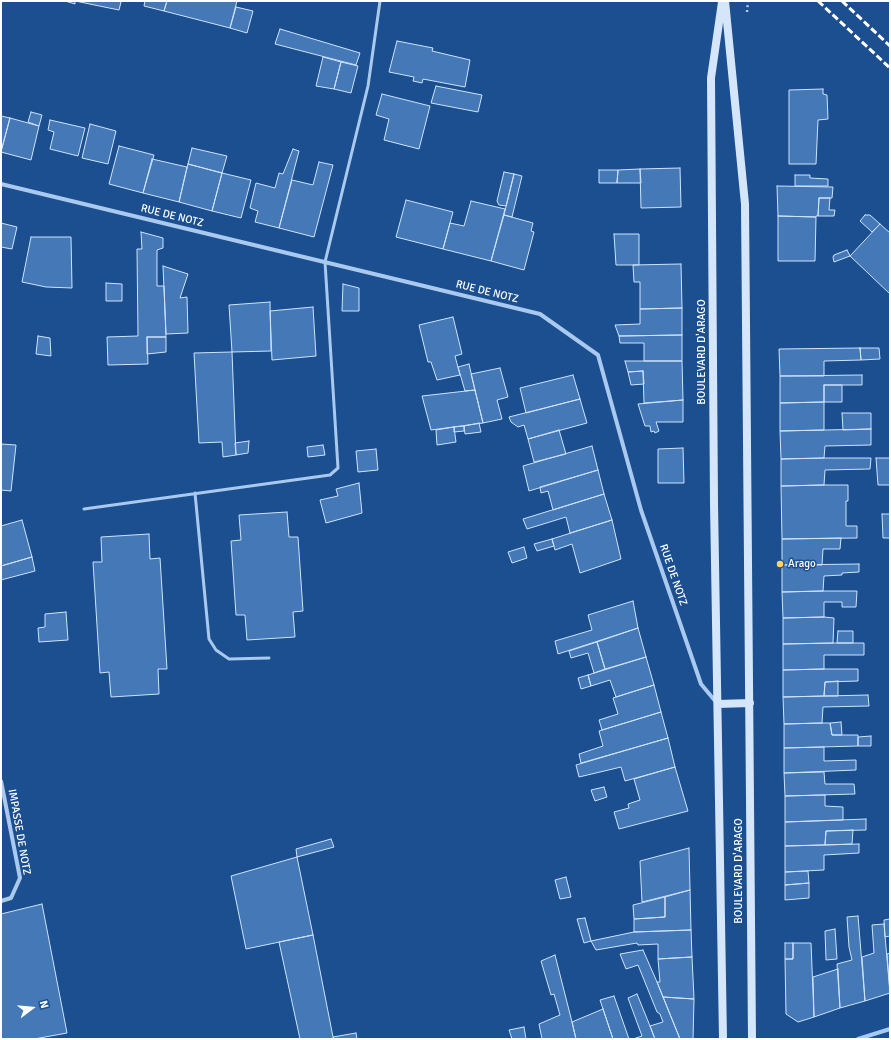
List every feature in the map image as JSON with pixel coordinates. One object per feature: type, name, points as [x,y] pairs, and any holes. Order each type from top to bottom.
[{"type":"main road","name":"BOULEVARD D'ARAGO","points":[[724,1],[745,204],[752,1039]]},
{"type":"main road","name":"BOULEVARD D'ARAGO","points":[[723,1039],[714,495],[711,78],[724,1]]},
{"type":"main road","points":[[718,704],[750,703]]},
{"type":"street","name":"RUE DE NOTZ","points":[[1,184],[540,314],[598,355],[640,510],[702,684],[718,704]]},
{"type":"street","name":"IMPASSE DE NOTZ","points":[[1,781],[20,878],[11,898],[1,900]]},
{"type":"street","points":[[858,1039],[890,1029]]},
{"type":"lane","points":[[84,509],[330,475],[338,468],[325,262],[368,86],[380,1]]},
{"type":"lane","points":[[195,493],[209,639],[216,650],[229,659],[268,658]]},
{"type":"path","points":[[747,8],[748,1]]},
{"type":"building","points":[[65,1],[75,1],[75,4]]},
{"type":"building","points":[[75,1],[118,1],[121,2],[119,10]]},
{"type":"building","points":[[145,1],[167,1],[164,11],[144,6]]},
{"type":"building","points":[[167,1],[237,1],[230,28],[164,11]]},
{"type":"building","points":[[236,7],[253,11],[247,33],[230,28]]},
{"type":"building","points":[[280,29],[360,53],[356,65],[275,44]]},
{"type":"building","points":[[397,41],[433,48],[432,51],[470,60],[465,87],[423,79],[422,83],[413,81],[414,77],[389,72]]},
{"type":"building","points":[[323,57],[341,62],[334,89],[316,86]]},
{"type":"building","points":[[341,62],[358,66],[351,93],[334,89]]},
{"type":"building","points":[[436,86],[482,95],[478,112],[431,103]]},
{"type":"building","points":[[823,89],[823,94],[827,95],[828,119],[818,120],[816,164],[789,164],[789,90]]},
{"type":"building","points":[[382,94],[430,106],[419,149],[384,140],[389,119],[376,115]]},
{"type":"building","points":[[31,112],[42,115],[39,126],[28,122]]},
{"type":"building","points":[[1,116],[10,118],[1,151]]},
{"type":"building","points":[[10,118],[39,126],[31,160],[1,152]]},
{"type":"building","points":[[50,120],[85,128],[78,156],[50,149],[54,132],[48,130]]},
{"type":"building","points":[[90,124],[116,131],[108,164],[82,158]]},
{"type":"building","points":[[119,146],[154,155],[143,193],[109,184]]},
{"type":"building","points":[[192,148],[227,156],[222,173],[188,164]]},
{"type":"building","points":[[293,149],[299,151],[279,228],[255,222],[258,211],[250,208],[256,183],[275,188],[279,173],[283,174]]},
{"type":"building","points":[[152,159],[187,167],[179,202],[143,193]]},
{"type":"building","points":[[319,162],[333,165],[314,237],[279,228],[292,180],[313,185]]},
{"type":"building","points":[[188,164],[222,173],[212,211],[179,202]]},
{"type":"building","points":[[680,168],[681,207],[641,208],[640,169]]},
{"type":"building","points":[[640,169],[641,183],[617,183],[618,170]]},
{"type":"building","points":[[599,170],[618,170],[617,183],[599,183]]},
{"type":"building","points":[[504,172],[514,174],[506,206],[499,205],[497,201]]},
{"type":"building","points":[[222,173],[251,180],[241,218],[212,211]]},
{"type":"building","points":[[514,174],[522,176],[512,217],[504,215]]},
{"type":"building","points":[[795,175],[810,175],[810,178],[828,179],[828,186],[795,186]]},
{"type":"building","points":[[777,186],[833,187],[832,198],[819,198],[818,216],[816,217],[778,216]]},
{"type":"building","points":[[819,198],[830,198],[829,210],[835,210],[834,216],[818,216]]},
{"type":"building","points":[[406,200],[453,212],[443,249],[396,237]]},
{"type":"building","points":[[471,201],[505,209],[491,261],[443,249],[450,223],[464,226]]},
{"type":"building","points":[[504,215],[533,223],[531,231],[534,232],[524,270],[491,261]]},
{"type":"building","points":[[865,215],[870,215],[880,224],[872,232],[860,221]]},
{"type":"building","points":[[778,216],[816,217],[815,261],[778,261]]},
{"type":"building","points":[[1,223],[17,227],[12,249],[1,247]]},
{"type":"building","points":[[880,224],[890,233],[890,294],[850,256]]},
{"type":"building","points":[[141,232],[163,238],[163,248],[157,250],[157,286],[164,286],[166,337],[147,337],[148,364],[108,365],[107,337],[138,336],[137,249],[142,249]]},
{"type":"building","points":[[614,234],[639,234],[639,265],[616,265]]},
{"type":"building","points":[[31,237],[71,237],[72,288],[46,287],[22,282]]},
{"type":"building","points":[[847,250],[850,256],[834,262],[834,255]]},
{"type":"building","points":[[681,264],[682,308],[640,309],[640,282],[634,282],[633,265]]},
{"type":"building","points":[[163,266],[188,274],[180,298],[187,297],[188,333],[166,334]]},
{"type":"building","points":[[106,283],[122,284],[122,301],[106,301]]},
{"type":"building","points":[[343,284],[359,288],[359,311],[342,311]]},
{"type":"building","points":[[270,302],[271,351],[232,352],[229,305]]},
{"type":"building","points":[[313,307],[316,356],[272,360],[270,311]]},
{"type":"building","points":[[682,308],[682,335],[619,336],[615,325],[640,324],[640,309]]},
{"type":"building","points":[[453,317],[462,354],[455,356],[460,375],[437,380],[431,362],[428,362],[419,325]]},
{"type":"building","points":[[682,335],[682,361],[644,361],[644,343],[620,343],[619,336]]},
{"type":"building","points":[[38,336],[50,338],[51,356],[36,354]]},
{"type":"building","points":[[147,337],[166,337],[166,352],[147,354]]},
{"type":"building","points":[[860,348],[879,348],[880,359],[861,360]]},
{"type":"building","points":[[860,348],[861,360],[824,361],[824,376],[780,376],[779,349]]},
{"type":"building","points":[[232,352],[236,455],[223,457],[222,442],[199,443],[194,353]]},
{"type":"building","points":[[625,361],[682,361],[683,400],[644,403],[643,371],[628,372]]},
{"type":"building","points":[[469,364],[475,390],[465,391],[458,367]]},
{"type":"building","points":[[500,368],[508,397],[497,400],[502,419],[483,423],[471,374]]},
{"type":"building","points":[[643,371],[644,384],[631,385],[628,372]]},
{"type":"building","points":[[573,375],[580,399],[526,413],[520,388]]},
{"type":"building","points":[[862,375],[862,385],[824,385],[824,402],[780,403],[780,376]]},
{"type":"building","points":[[824,385],[842,385],[842,402],[824,402]]},
{"type":"building","points":[[475,390],[483,423],[431,430],[422,396]]},
{"type":"building","points":[[580,399],[587,423],[528,439],[524,425],[518,427],[511,422],[509,417]]},
{"type":"building","points":[[683,400],[683,422],[656,422],[659,431],[655,433],[654,431],[651,432],[650,426],[645,426],[638,404]]},
{"type":"building","points":[[824,402],[824,430],[780,431],[780,403]]},
{"type":"building","points":[[842,413],[871,413],[871,429],[843,430]]},
{"type":"building","points":[[479,423],[481,432],[465,434],[464,426]]},
{"type":"building","points":[[464,426],[464,431],[454,432],[454,427]]},
{"type":"building","points":[[454,427],[456,442],[437,445],[436,430]]},
{"type":"building","points":[[871,429],[871,445],[825,446],[824,458],[781,459],[780,431]]},
{"type":"building","points":[[559,430],[566,454],[534,462],[528,439]]},
{"type":"building","points":[[249,441],[248,453],[236,455],[235,443]]},
{"type":"building","points":[[1,444],[16,445],[11,491],[1,490]]},
{"type":"building","points":[[323,445],[325,455],[308,457],[307,447]]},
{"type":"building","points":[[592,446],[598,470],[529,491],[523,466]]},
{"type":"building","points":[[683,448],[684,483],[658,483],[658,449]]},
{"type":"building","points":[[376,449],[378,470],[358,472],[356,451]]},
{"type":"building","points":[[871,458],[870,469],[825,470],[824,485],[781,486],[781,459]]},
{"type":"building","points":[[876,458],[890,458],[890,485],[878,485]]},
{"type":"building","points":[[598,470],[604,494],[553,510],[548,491],[541,493],[540,487]]},
{"type":"building","points":[[359,483],[362,513],[326,523],[320,500],[338,496],[336,489]]},
{"type":"building","points":[[848,485],[848,501],[846,501],[846,526],[857,526],[857,538],[782,539],[781,486]]},
{"type":"building","points":[[604,494],[612,520],[570,533],[566,517],[527,529],[523,519]]},
{"type":"building","points":[[287,512],[289,537],[298,537],[303,611],[293,612],[295,637],[247,640],[245,615],[236,615],[231,541],[241,540],[239,515]]},
{"type":"building","points":[[882,514],[890,514],[890,538],[883,538]]},
{"type":"building","points":[[22,520],[32,557],[1,566],[1,526]]},
{"type":"building","points":[[612,520],[621,559],[580,573],[572,544],[555,550],[552,539]]},
{"type":"building","points":[[149,534],[150,559],[160,558],[167,669],[158,669],[159,694],[111,697],[109,672],[100,673],[93,562],[102,562],[101,537]]},
{"type":"building","points":[[841,538],[840,549],[823,549],[822,565],[782,565],[782,539]]},
{"type":"building","points":[[552,539],[554,546],[537,551],[534,544]]},
{"type":"building","points":[[524,547],[527,558],[512,563],[508,552]]},
{"type":"building","points":[[32,557],[35,571],[1,580],[1,566]]},
{"type":"building","points":[[859,564],[859,572],[824,576],[823,591],[782,592],[782,565]]},
{"type":"building","points":[[857,591],[856,607],[842,607],[842,602],[824,602],[824,617],[783,618],[782,592]]},
{"type":"building","points":[[633,601],[638,628],[558,654],[555,641],[592,630],[588,615]]},
{"type":"building","points":[[66,612],[68,640],[39,642],[38,628],[45,627],[45,614]]},
{"type":"building","points":[[783,618],[834,618],[833,643],[783,644]]},
{"type":"building","points":[[638,628],[646,657],[605,669],[597,642]]},
{"type":"building","points":[[838,631],[853,631],[853,643],[837,643]]},
{"type":"building","points":[[597,642],[605,669],[594,673],[588,653],[571,658],[569,651]]},
{"type":"building","points":[[864,643],[864,655],[824,655],[824,669],[783,670],[783,644]]},
{"type":"building","points":[[646,657],[654,685],[616,697],[610,680],[591,686],[588,675]]},
{"type":"building","points":[[858,669],[858,681],[825,682],[824,696],[783,697],[783,670]]},
{"type":"building","points":[[588,675],[591,686],[581,689],[578,678]]},
{"type":"building","points":[[838,681],[838,696],[824,696],[825,682]]},
{"type":"building","points":[[654,685],[661,712],[602,730],[599,720],[618,714],[613,698]]},
{"type":"building","points":[[868,695],[869,706],[823,707],[822,723],[784,724],[783,697]]},
{"type":"building","points":[[661,712],[668,738],[581,763],[579,754],[603,746],[599,731]]},
{"type":"building","points":[[841,722],[842,735],[832,735],[830,723]]},
{"type":"building","points":[[830,723],[832,735],[858,735],[858,746],[784,748],[784,724]]},
{"type":"building","points":[[871,736],[871,746],[858,746],[858,737]]},
{"type":"building","points":[[668,738],[675,767],[625,781],[621,767],[579,777],[576,765]]},
{"type":"building","points":[[824,747],[824,761],[856,760],[856,770],[784,773],[784,748]]},
{"type":"building","points":[[675,767],[688,811],[619,829],[614,812],[629,808],[628,804],[640,800],[634,779]]},
{"type":"building","points":[[824,772],[825,784],[854,784],[855,794],[785,796],[784,773]]},
{"type":"building","points":[[604,787],[607,797],[595,801],[591,790]]},
{"type":"building","points":[[825,795],[825,806],[843,807],[843,820],[785,822],[785,796]]},
{"type":"building","points":[[866,819],[866,830],[826,831],[825,845],[785,846],[785,822]]},
{"type":"building","points":[[853,830],[852,844],[825,845],[826,831]]},
{"type":"building","points":[[331,839],[334,847],[297,857],[296,849]]},
{"type":"building","points":[[859,844],[859,853],[824,855],[824,870],[785,872],[785,846]]},
{"type":"building","points":[[689,848],[690,890],[642,902],[640,861]]},
{"type":"building","points":[[297,857],[313,935],[246,949],[231,876]]},
{"type":"building","points":[[808,871],[809,883],[785,885],[785,872]]},
{"type":"building","points":[[566,877],[571,897],[560,899],[555,880]]},
{"type":"building","points":[[809,883],[809,898],[785,900],[785,885]]},
{"type":"building","points":[[690,890],[691,930],[634,932],[634,919],[665,917],[665,897]]},
{"type":"building","points":[[665,897],[665,917],[634,919],[633,905]]},
{"type":"building","points":[[42,904],[67,1033],[34,1039],[1,1039],[1,914]]},
{"type":"building","points":[[858,916],[865,1001],[840,1008],[837,964],[852,960],[849,947],[847,917]]},
{"type":"building","points":[[585,918],[591,941],[584,943],[577,919]]},
{"type":"building","points":[[890,919],[890,936],[885,937],[884,920]]},
{"type":"building","points":[[884,924],[890,993],[865,1001],[862,957],[874,953],[872,925]]},
{"type":"building","points":[[835,929],[837,959],[826,960],[825,931]]},
{"type":"building","points":[[691,930],[692,957],[658,959],[658,944],[638,945],[637,943],[596,950],[591,941],[634,932]]},
{"type":"building","points":[[313,935],[334,1039],[300,1039],[279,942]]},
{"type":"building","points":[[785,943],[793,943],[793,959],[785,959]]},
{"type":"building","points":[[793,943],[811,943],[814,1017],[798,1022],[786,1014],[785,959],[793,959]]},
{"type":"building","points":[[643,950],[680,1039],[655,1039],[650,1026],[663,1022],[660,1014],[657,1012],[638,965],[626,969],[620,954]]},
{"type":"building","points":[[890,953],[890,993],[887,954]]},
{"type":"building","points":[[555,955],[576,1039],[542,1039],[539,1024],[560,1015],[554,994],[551,995],[541,961]]},
{"type":"building","points":[[692,957],[694,999],[663,997],[657,982],[660,982],[658,959]]},
{"type":"building","points":[[838,969],[840,1008],[814,1017],[813,977]]},
{"type":"building","points":[[637,994],[655,1039],[633,1039],[642,1036],[628,998]]},
{"type":"building","points":[[614,996],[629,1039],[613,1039],[600,1000]]},
{"type":"building","points":[[663,997],[694,999],[693,1039],[680,1039]]},
{"type":"building","points":[[603,1009],[613,1039],[576,1039],[572,1022]]},
{"type":"building","points":[[524,1027],[526,1039],[512,1039],[509,1030]]},
{"type":"building","points":[[356,1033],[357,1039],[334,1039],[333,1037]]},
{"type":"railway","points":[[818,1],[890,68]]},
{"type":"railway","points":[[842,1],[890,46]]},
{"type":"place","name":"Arago","points":[[780,564]]}]
